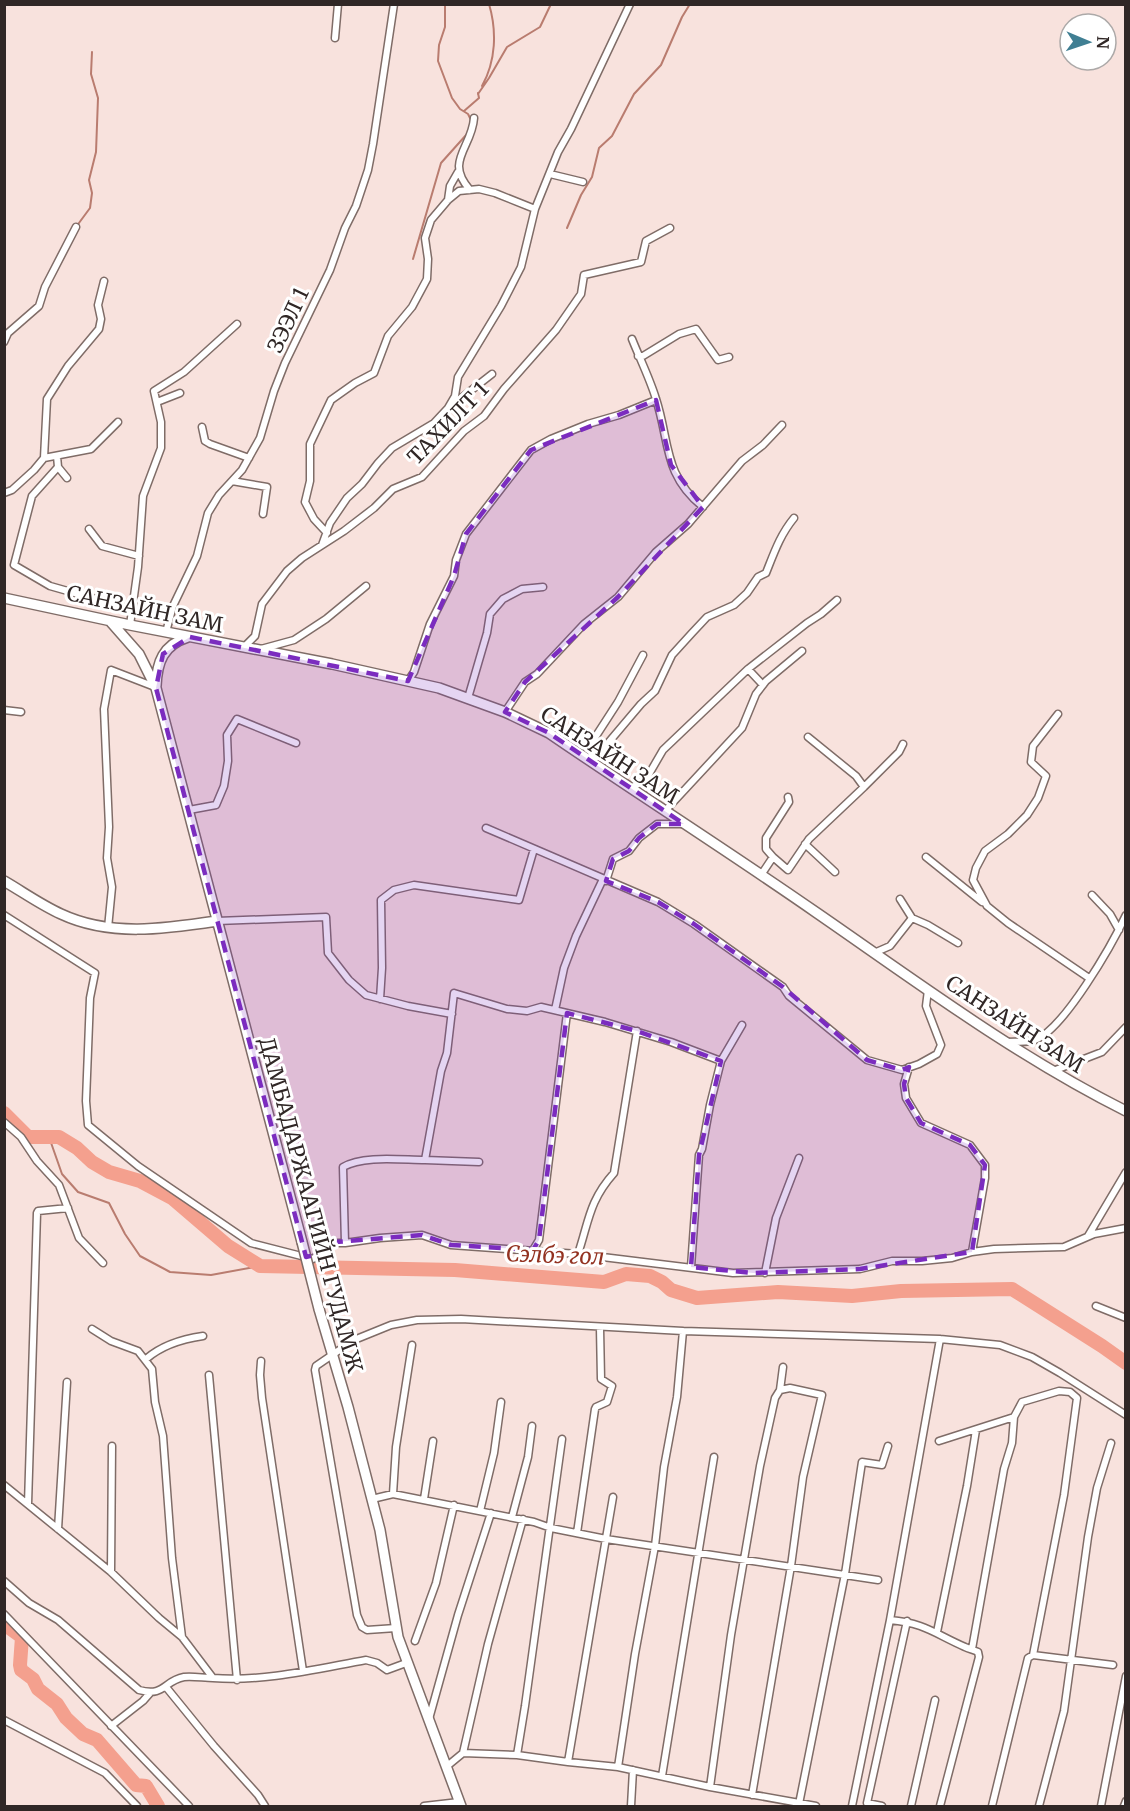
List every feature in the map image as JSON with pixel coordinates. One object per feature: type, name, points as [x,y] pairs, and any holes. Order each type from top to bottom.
[{"type":"main road","name":"САНЗАЙН ЗАМ","points":[[4,598],[439,688],[505,712],[549,733],[1004,1042],[1125,1111]]},
{"type":"main road","name":"ДАМБАДАРЖААГИЙН ГУДАМЖ","points":[[110,621],[139,654],[156,688],[319,1309],[380,1530],[396,1628],[406,1663],[460,1804]]},
{"type":"main road","points":[[156,688],[159,663],[163,654],[178,641],[190,637]]},
{"type":"main road","points":[[4,881],[62,914],[108,928],[150,929],[217,921]]},
{"type":"street","points":[[335,38],[338,4]]},
{"type":"street","name":"ЗЭЭЛ 1","points":[[166,632],[173,606],[197,555],[208,513],[219,495],[249,458],[260,438],[285,363],[330,270],[359,197],[373,144],[394,4]]},
{"type":"street","points":[[448,408],[455,396],[458,377],[501,306],[521,267],[535,209],[558,152],[630,4]]},
{"type":"street","points":[[448,200],[450,186],[458,172],[462,151],[473,130],[474,118]]},
{"type":"street","points":[[458,172],[470,190]]},
{"type":"street","points":[[550,174],[584,182]]},
{"type":"street","points":[[327,533],[314,519],[305,502],[310,481],[310,444],[331,400],[355,383],[374,374],[388,336],[412,307],[428,279],[425,237],[431,220],[459,191],[478,189],[495,193],[535,209]]},
{"type":"street","points":[[4,342],[8,333],[39,306],[45,287],[76,227]]},
{"type":"street","name":"ТАХИЛТ 1","points":[[244,647],[255,636],[261,604],[287,571],[374,508],[393,489],[422,477],[464,431],[484,416],[504,389],[556,330],[581,294],[584,275],[641,262],[646,241],[670,228]]},
{"type":"street","points":[[4,493],[12,490],[44,458],[47,399],[68,366],[99,329],[101,319],[98,305],[104,281]]},
{"type":"street","points":[[129,625],[139,556],[143,496],[161,448],[161,422],[154,391],[184,372],[237,324]]},
{"type":"street","points":[[638,356],[643,356],[679,334],[696,329],[718,360],[729,357]]},
{"type":"street","points":[[632,339],[656,400],[671,465],[677,478],[703,507]]},
{"type":"street","points":[[321,545],[347,498],[392,448],[434,423],[448,408],[492,374]]},
{"type":"street","points":[[157,402],[180,393]]},
{"type":"street","points":[[408,681],[414,672],[438,607],[454,576],[456,560],[466,534],[531,450],[560,435],[656,400]]},
{"type":"street","points":[[44,458],[91,448],[118,422]]},
{"type":"street","points":[[505,712],[525,682],[537,674],[585,624],[618,597],[652,557],[703,507],[742,461],[763,445],[782,425]]},
{"type":"street","points":[[202,427],[205,441],[249,458]]},
{"type":"street","points":[[57,456],[58,467],[67,478]]},
{"type":"street","points":[[58,467],[32,496],[14,565],[50,586],[131,609]]},
{"type":"street","points":[[232,481],[267,488],[263,514]]},
{"type":"street","points":[[592,762],[641,704],[655,691],[672,655],[692,633],[707,617],[734,605],[758,577],[766,573],[781,536],[794,518]]},
{"type":"street","points":[[89,529],[102,546],[139,556]]},
{"type":"street","points":[[257,650],[294,640],[326,619],[366,586]]},
{"type":"street","points":[[468,698],[487,633],[490,614],[503,599],[522,589],[543,587]]},
{"type":"street","points":[[630,788],[645,781],[663,750],[748,669],[837,600]]},
{"type":"street","points":[[665,811],[742,728],[756,694],[763,685],[802,651]]},
{"type":"street","points":[[592,762],[591,746],[618,702],[642,655]]},
{"type":"street","points":[[748,669],[763,685]]},
{"type":"street","points":[[108,928],[111,887],[107,858],[109,827],[104,709],[111,670],[156,688]]},
{"type":"street","points":[[4,710],[21,712]]},
{"type":"street","points":[[987,906],[973,880],[976,867],[985,851],[1014,828],[1027,815],[1038,798],[1046,776],[1031,762],[1033,746],[1058,714]]},
{"type":"street","points":[[189,810],[216,805],[224,786],[228,761],[228,735],[237,719],[296,743]]},
{"type":"street","points":[[808,737],[856,776],[864,787]]},
{"type":"street","points":[[788,797],[789,802],[766,838],[765,849],[788,870],[805,844],[899,752],[903,744]]},
{"type":"street","points":[[555,1010],[564,968],[576,936],[605,880],[613,859],[629,851],[639,838],[657,824],[684,824]]},
{"type":"street","points":[[486,828],[658,902],[694,924],[783,987],[789,996],[867,1060],[902,1070],[920,1064],[937,1054],[941,1045],[926,1006],[928,990]]},
{"type":"street","points":[[805,844],[835,872]]},
{"type":"street","points":[[380,999],[381,900],[394,890],[414,885],[519,900],[534,849]]},
{"type":"street","points":[[761,875],[773,857]]},
{"type":"street","points":[[926,857],[1008,923],[1089,978]]},
{"type":"street","points":[[1092,895],[1110,914],[1119,930]]},
{"type":"street","points":[[900,899],[912,918],[958,943]]},
{"type":"street","points":[[4,915],[95,973],[89,1021],[86,1101],[88,1125],[138,1166],[251,1243],[313,1259],[323,1243],[422,1235],[451,1245],[578,1254],[733,1273],[765,1273],[860,1269],[891,1261],[952,1258],[972,1252],[1030,1247],[1064,1247],[1087,1237],[1125,1228]]},
{"type":"street","points":[[1004,1042],[1033,1041],[1050,1032],[1080,994],[1119,930],[1125,915]]},
{"type":"street","points":[[217,921],[326,917],[328,953],[350,980],[366,995],[452,1014]]},
{"type":"street","points":[[874,953],[890,946],[912,918]]},
{"type":"street","points":[[425,1160],[441,1071],[447,1053],[454,993],[507,1010],[527,1011],[541,1007],[567,1013],[637,1031],[721,1061]]},
{"type":"street","points":[[533,1250],[539,1240],[567,1013]]},
{"type":"street","points":[[692,1267],[699,1155],[721,1061],[742,1025]]},
{"type":"street","points":[[1053,1071],[1102,1052],[1125,1026]]},
{"type":"street","points":[[578,1254],[591,1208],[603,1185],[614,1173],[637,1031]]},
{"type":"street","points":[[909,1066],[904,1084],[906,1098],[921,1123],[970,1145],[985,1165],[986,1178],[972,1252]]},
{"type":"street","points":[[4,1122],[21,1137],[37,1161],[59,1185],[79,1238],[103,1263]]},
{"type":"street","points":[[765,1273],[776,1218],[799,1158]]},
{"type":"street","points":[[345,1243],[344,1167],[350,1163],[377,1159],[479,1162]]},
{"type":"street","points":[[1087,1237],[1125,1172]]},
{"type":"street","points":[[28,1504],[37,1213],[38,1211],[68,1208]]},
{"type":"street","points":[[1096,1306],[1125,1318]]},
{"type":"street","points":[[396,1628],[367,1630],[362,1627],[357,1615],[315,1370],[316,1366],[354,1340],[391,1325],[417,1320],[461,1319],[600,1328],[940,1339],[999,1345],[1032,1357],[1060,1372],[1125,1415]]},
{"type":"street","points":[[577,1533],[595,1409],[607,1402],[612,1386],[601,1379],[600,1328]]},
{"type":"street","points":[[92,1329],[111,1341],[138,1351],[152,1369],[155,1402],[163,1436],[172,1558],[182,1637]]},
{"type":"street","points":[[618,1767],[634,1654],[655,1546],[664,1467],[677,1397],[683,1331]]},
{"type":"street","points":[[146,1359],[155,1351],[183,1339],[203,1336]]},
{"type":"street","points":[[852,1806],[890,1620],[940,1339]]},
{"type":"street","points":[[393,1494],[396,1447],[412,1345]]},
{"type":"street","points":[[261,1361],[262,1398],[303,1671]]},
{"type":"street","points":[[710,1787],[731,1635],[760,1466],[775,1398],[780,1390],[783,1367]]},
{"type":"street","points":[[209,1375],[237,1680]]},
{"type":"street","points":[[58,1528],[67,1382]]},
{"type":"street","points":[[752,1795],[791,1566],[802,1477],[822,1395],[790,1388],[780,1390]]},
{"type":"street","points":[[972,1649],[1002,1481],[1012,1443],[1014,1417],[1022,1402],[1059,1390],[1070,1392],[1077,1398],[1064,1495],[1033,1655]]},
{"type":"street","points":[[480,1511],[494,1453],[501,1402]]},
{"type":"street","points":[[939,1441],[1014,1417]]},
{"type":"street","points":[[512,1517],[528,1457],[532,1426]]},
{"type":"street","points":[[937,1632],[976,1430]]},
{"type":"street","points":[[517,1755],[562,1439]]},
{"type":"street","points":[[424,1499],[433,1442]]},
{"type":"street","points":[[1039,1806],[1064,1711],[1088,1537],[1097,1488],[1111,1443]]},
{"type":"street","points":[[111,1572],[112,1446]]},
{"type":"street","points":[[800,1804],[845,1574],[862,1462],[882,1465],[888,1446]]},
{"type":"street","points":[[662,1776],[714,1457]]},
{"type":"street","points":[[4,1485],[111,1572],[182,1637],[213,1678]]},
{"type":"street","points":[[372,1499],[393,1494],[522,1519],[550,1528],[606,1539],[878,1580]]},
{"type":"street","points":[[568,1762],[613,1497]]},
{"type":"street","points":[[415,1641],[436,1583],[454,1505]]},
{"type":"street","points":[[429,1721],[458,1616],[491,1513]]},
{"type":"street","points":[[446,1767],[464,1753],[488,1644],[522,1519]]},
{"type":"street","points":[[4,1581],[29,1603],[58,1620],[139,1690],[150,1693],[159,1691],[183,1677],[237,1680],[366,1660],[377,1663],[387,1670],[406,1663]]},
{"type":"street","points":[[4,1614],[189,1806]]},
{"type":"street","points":[[890,1620],[907,1621],[937,1632],[978,1652],[979,1657],[940,1806]]},
{"type":"street","points":[[882,1806],[867,1803],[907,1621]]},
{"type":"street","points":[[992,1806],[1028,1658],[1033,1655],[1113,1665]]},
{"type":"street","points":[[1101,1806],[1124,1698],[1125,1676]]},
{"type":"street","points":[[166,1687],[265,1806]]},
{"type":"street","points":[[111,1726],[150,1693]]},
{"type":"street","points":[[911,1806],[935,1700]]},
{"type":"street","points":[[4,1719],[105,1773],[137,1806]]},
{"type":"street","points":[[464,1753],[517,1755],[618,1767],[710,1787],[816,1806]]},
{"type":"street","points":[[631,1806],[633,1770]]},
{"type":"street","points":[[1124,1806],[1125,1801]]},
{"type":"street","points":[[424,1806],[460,1804]]},
{"type":"highlighted area","points":[[656,400],[671,465],[703,507],[618,597],[525,682],[505,712],[549,733],[684,824],[657,824],[639,838],[629,851],[613,859],[606,881],[658,902],[694,924],[783,987],[867,1060],[902,1070],[909,1067],[904,1084],[906,1098],[921,1123],[970,1145],[985,1165],[972,1252],[860,1269],[753,1273],[691,1267],[699,1155],[721,1061],[637,1031],[567,1013],[539,1240],[533,1250],[451,1245],[422,1235],[323,1243],[319,1254],[306,1257],[156,688],[163,654],[190,637],[408,681],[454,576],[466,534],[531,450]]},
{"type":"waterway","points":[[445,4],[445,27],[439,45],[438,61],[452,98],[460,109],[468,114],[472,122]]},
{"type":"waterway","points":[[482,86],[487,76],[494,46],[489,4]]},
{"type":"waterway","points":[[478,94],[507,47],[540,27],[551,4]]},
{"type":"waterway","points":[[567,228],[581,195],[592,177],[599,148],[612,136],[634,94],[661,65],[690,4]]},
{"type":"waterway","points":[[76,227],[90,208],[92,193],[89,180],[96,152],[98,98],[91,74],[92,52]]},
{"type":"waterway","points":[[464,111],[479,98],[478,93]]},
{"type":"waterway","points":[[413,259],[441,163],[467,134]]},
{"type":"waterway","name":"Сэлбэ гол","points":[[4,1113],[28,1137],[59,1137],[109,1172],[140,1181],[172,1198],[228,1246],[260,1266],[455,1270],[604,1282],[626,1274],[650,1276],[671,1290],[697,1298],[778,1292],[852,1296],[901,1291],[1012,1289],[1126,1363]]},
{"type":"waterway","points":[[49,1137],[62,1174],[78,1192],[109,1203],[125,1234],[140,1256],[170,1272],[211,1275],[260,1266]]},
{"type":"waterway","points":[[4,1624],[22,1637],[21,1670],[33,1679],[38,1689],[57,1704],[66,1718],[83,1734],[97,1740],[136,1785],[146,1786],[158,1806]]}]
